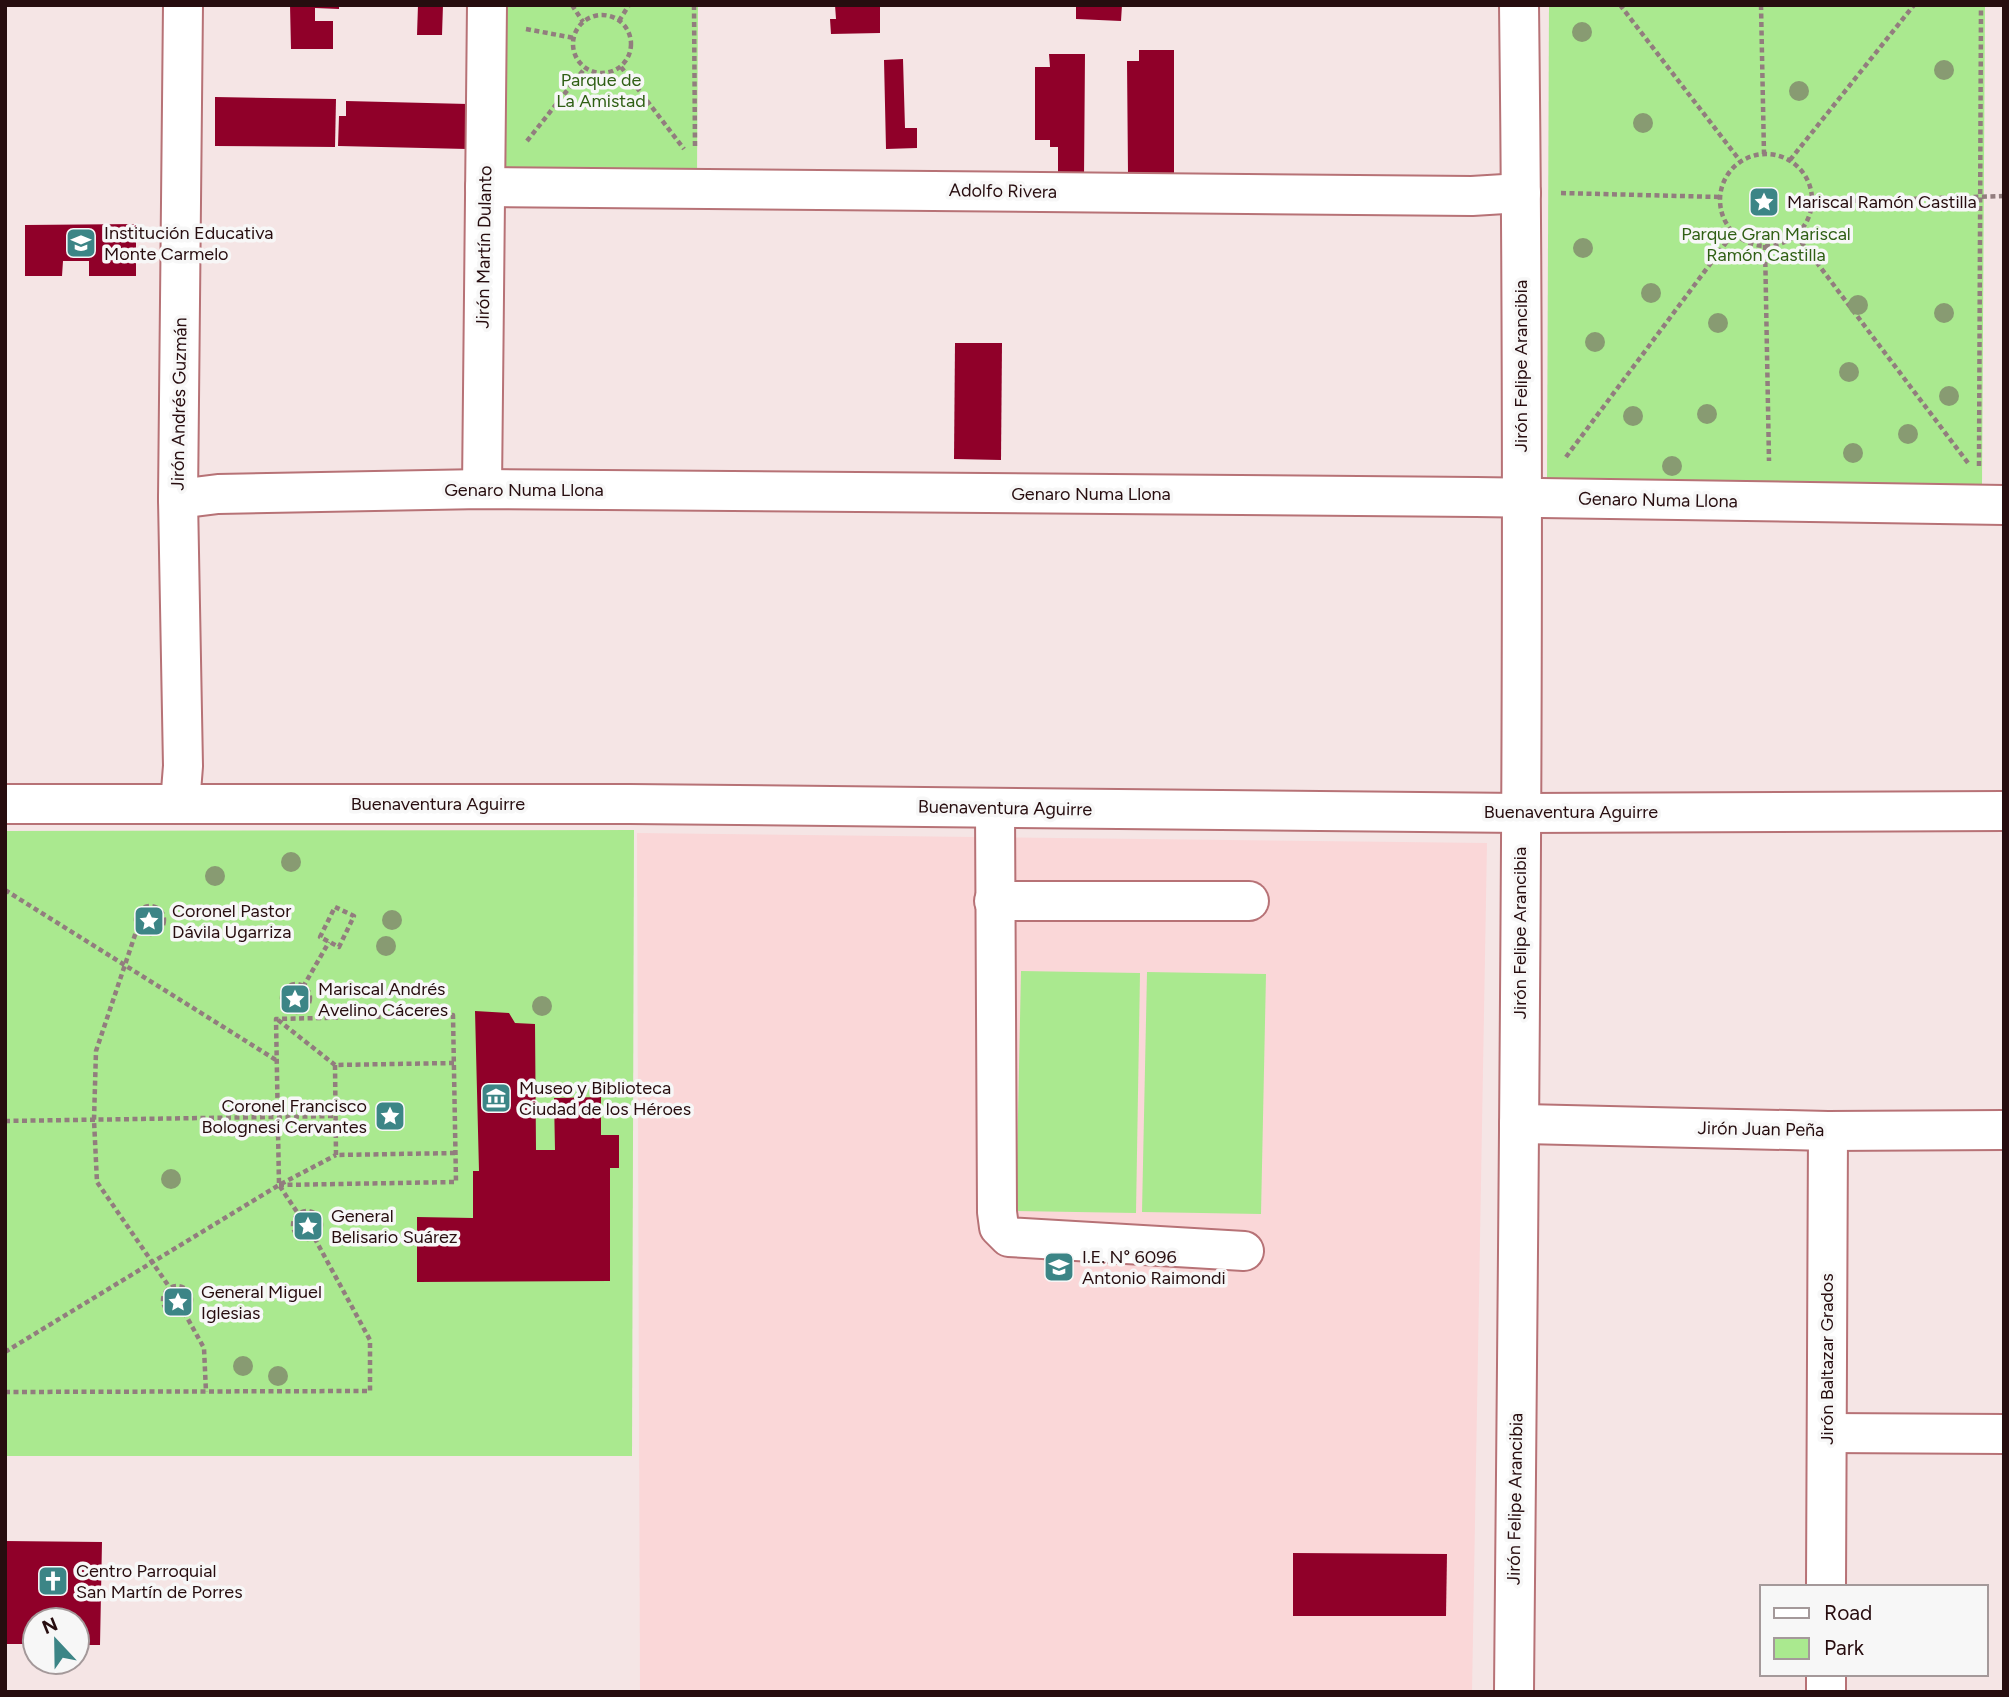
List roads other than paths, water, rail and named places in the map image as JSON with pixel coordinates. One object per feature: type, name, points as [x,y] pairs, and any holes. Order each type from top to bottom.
[{"type":"street","name":"Jirón Andrés Guzmán","points":[[180,804],[183,766],[178,499],[183,5]]},
{"type":"street","name":"Jirón Martín Dulanto","points":[[482,489],[487,5]]},
{"type":"street","name":"Jirón Felipe Arancibia","points":[[1514,1692],[1521,813],[1519,5]]},
{"type":"street","name":"Adolfo Rivera","points":[[485,187],[695,176],[1458,195],[1521,193]]},
{"type":"street","name":"Genaro Numa Llona","points":[[178,499],[218,494],[482,489],[1521,497],[1769,502],[1991,491]]},
{"type":"street","name":"Buenaventura Aguirre","points":[[5,804],[617,804],[1521,813],[2004,811]]},
{"type":"street","points":[[995,808],[999,1227],[1009,1237],[1244,1251]]},
{"type":"street","points":[[994,901],[1249,901]]},
{"type":"street","name":"Jirón Juan Peña","points":[[1519,1124],[1828,1131],[2004,1130]]},
{"type":"street","name":"Jirón Baltazar Grados","points":[[1826,1585],[1828,1131]]},
{"type":"street","points":[[1827,1433],[2004,1434]]},
{"type":"place","name":"Mariscal Ramón Castilla","points":[[1764,202]]},
{"type":"place","name":"Institución Educativa Monte Carmelo","points":[[81,243]]},
{"type":"place","name":"Coronel Pastor Dávila Ugarriza","points":[[149,921]]},
{"type":"place","name":"Mariscal Andrés Avelino Cáceres","points":[[295,999]]},
{"type":"place","name":"Museo y Biblioteca Ciudad de los Héroes","points":[[496,1098]]},
{"type":"place","name":"Coronel Francisco Bolognesi Cervantes","points":[[390,1116]]},
{"type":"place","name":"General Belisario Suárez","points":[[308,1226]]},
{"type":"place","name":"I.E. N° 6096 Antonio Raimondi","points":[[1059,1267]]},
{"type":"place","name":"General Miguel Iglesias","points":[[178,1302]]},
{"type":"place","name":"Centro Parroquial San Martín de Porres","points":[[53,1581]]},
{"type":"park label","name":"Parque de La Amistad","points":[[601,90]]},
{"type":"park label","name":"Parque Gran Mariscal Ramón Castilla","points":[[1766,244]]}]
